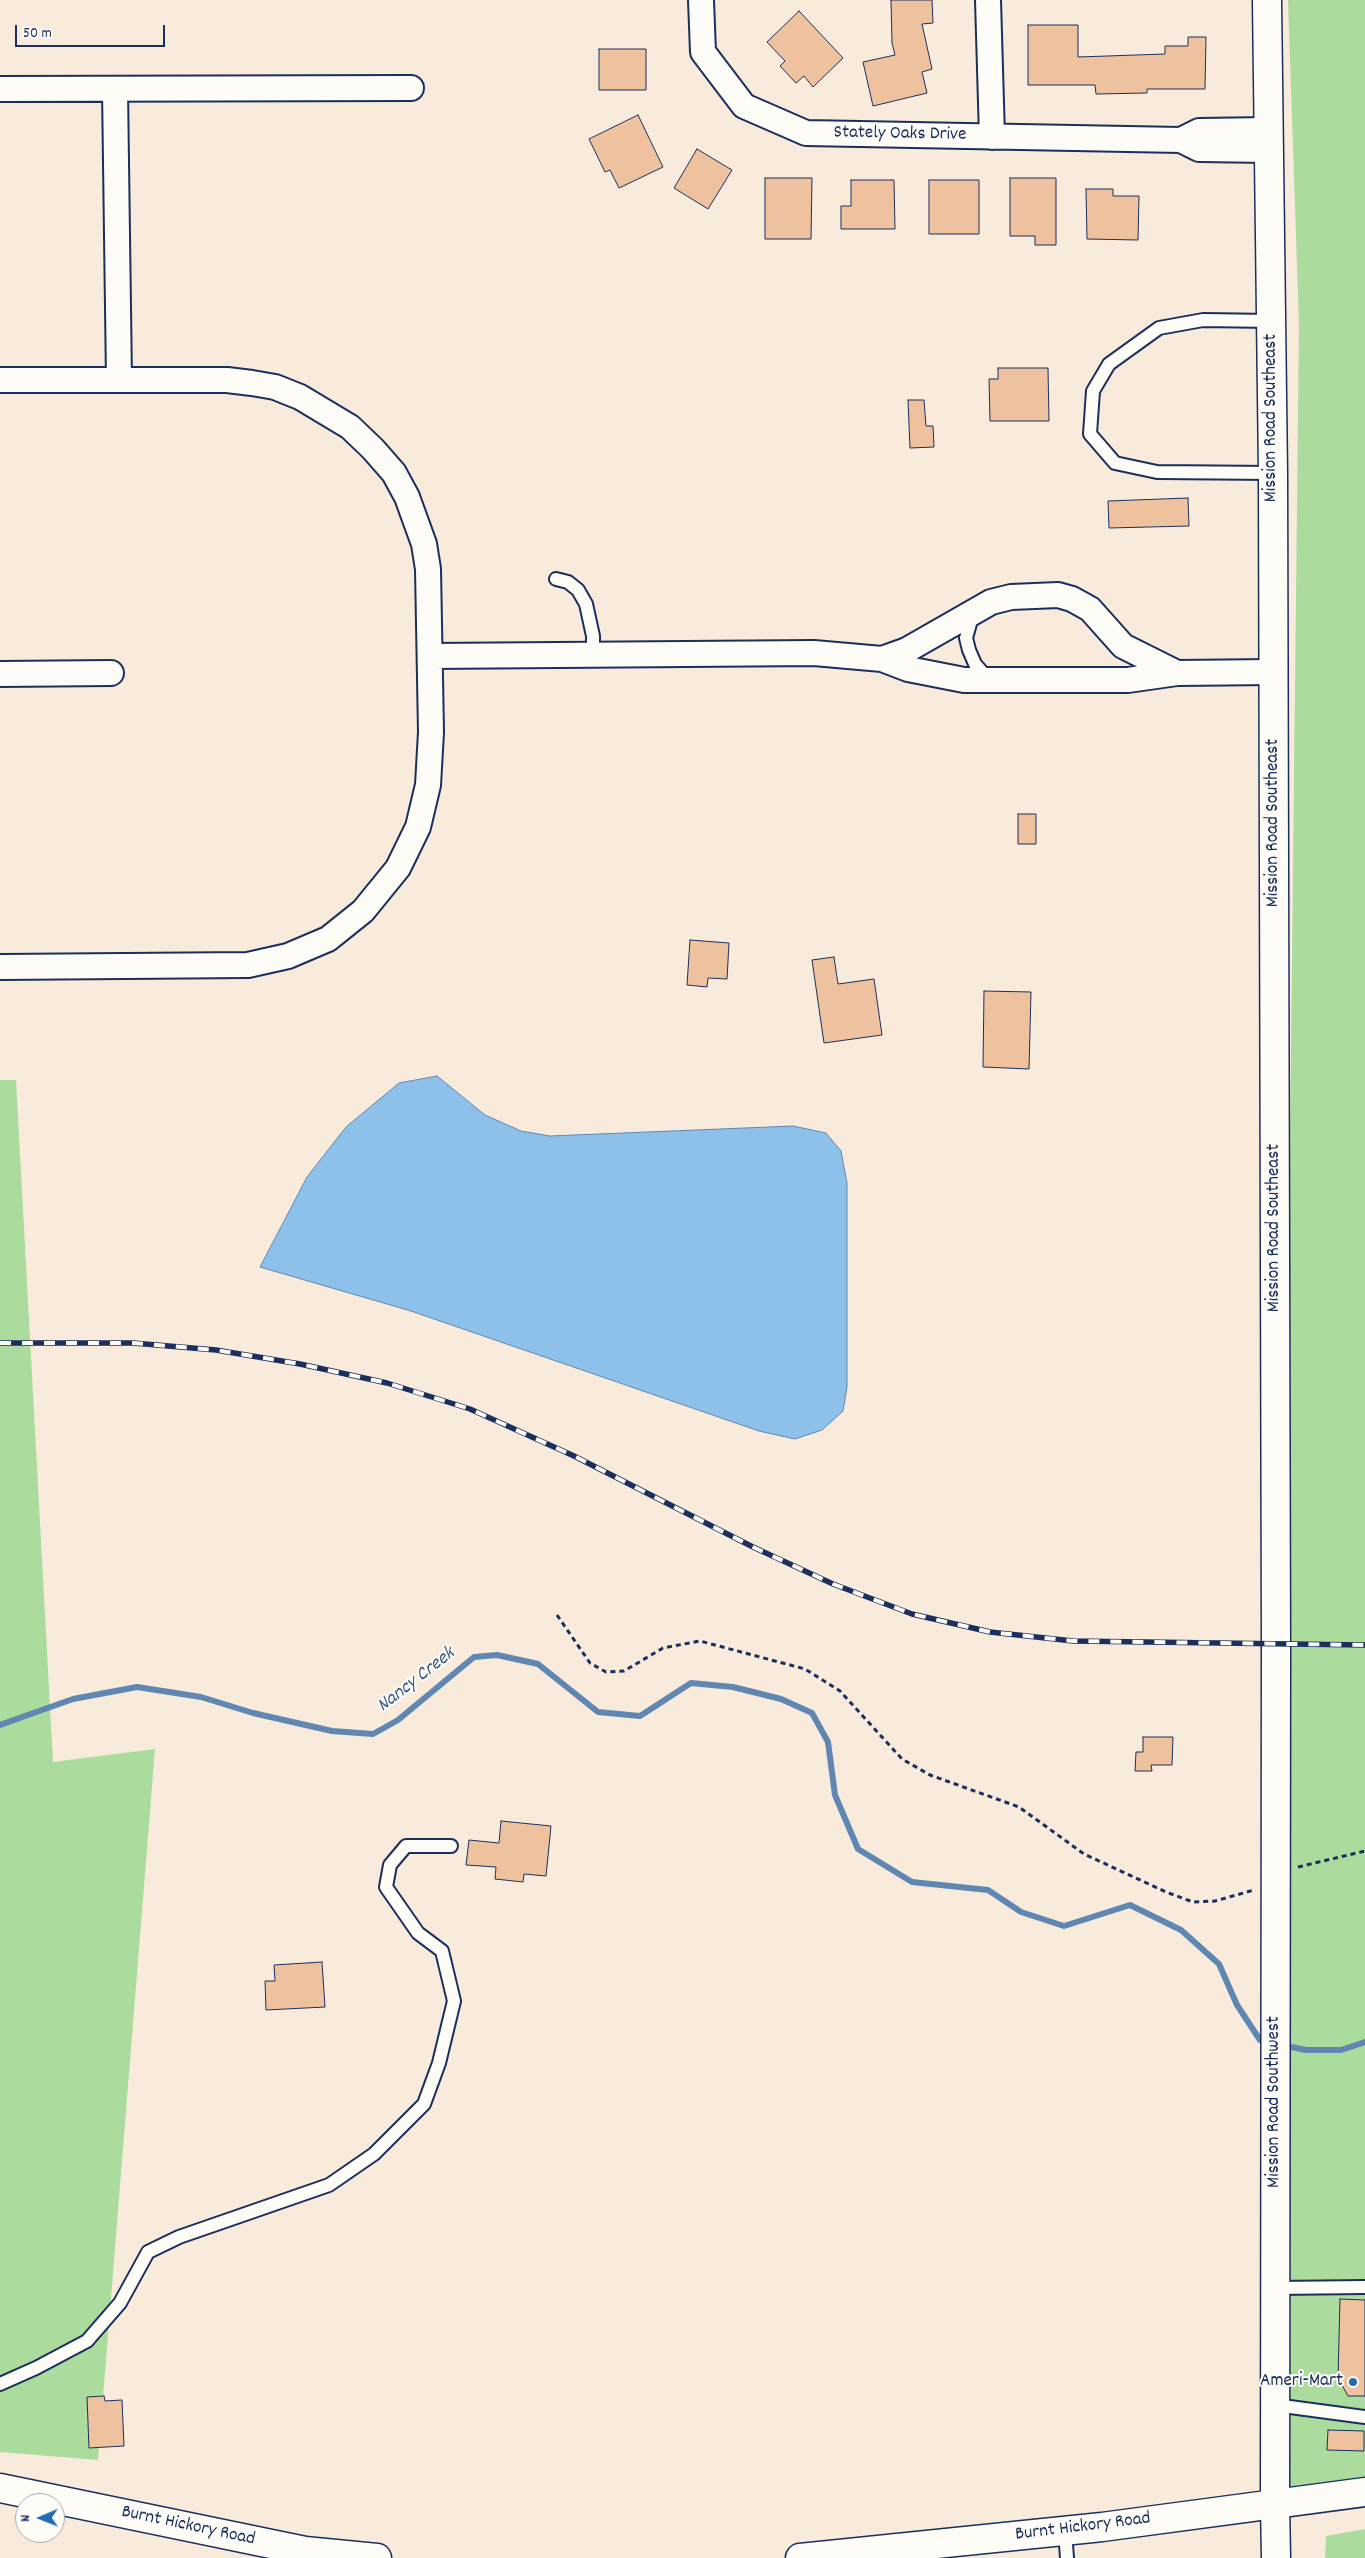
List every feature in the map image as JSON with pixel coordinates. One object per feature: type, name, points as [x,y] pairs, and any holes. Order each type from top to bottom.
[{"type":"main road","name":"Mission Road Southeast","points":[[1266,0],[1273,473],[1276,1646]]},
{"type":"main road","name":"Mission Road Southwest","points":[[1276,1646],[1274,2503],[1276,2558]]},
{"type":"main road","name":"Burnt Hickory Road","points":[[0,2488],[305,2551],[377,2558]]},
{"type":"main road","name":"Burnt Hickory Road","points":[[800,2558],[1064,2531],[1365,2492]]},
{"type":"street","name":"Stately Oaks Drive","points":[[701,0],[703,52],[744,106],[806,134],[1182,140],[1199,131],[1269,140]]},
{"type":"street","points":[[988,0],[992,137]]},
{"type":"street","points":[[0,89],[411,88]]},
{"type":"street","points":[[115,89],[119,380]]},
{"type":"street","points":[[0,380],[227,380],[275,387],[300,397],[350,427],[394,473],[417,522],[428,569],[431,761],[428,785],[418,827],[398,868],[363,911],[328,939],[288,956],[248,965],[0,967]]},
{"type":"street","points":[[882,659],[907,650],[991,602],[1011,597],[1058,595],[1072,599],[1090,609],[1123,646],[1177,673]]},
{"type":"street","points":[[430,656],[814,654],[882,659],[908,669],[964,680],[1128,680],[1177,673],[1273,672]]},
{"type":"street","points":[[0,674],[110,673]]},
{"type":"lane","points":[[1272,321],[1203,320],[1159,328],[1109,364],[1093,391],[1090,434],[1115,463],[1157,472],[1273,473]]},
{"type":"lane","points":[[556,579],[568,582],[578,590],[586,604],[593,636],[593,655]]},
{"type":"lane","points":[[974,610],[966,638],[974,664],[989,680]]},
{"type":"lane","points":[[0,2384],[36,2368],[86,2341],[120,2303],[148,2252],[179,2237],[329,2184],[374,2154],[424,2104],[439,2064],[454,2001],[442,1950],[418,1933],[386,1887],[390,1865],[406,1846],[451,1846]]},
{"type":"lane","points":[[1275,2288],[1365,2287]]},
{"type":"lane","points":[[1275,2404],[1365,2417]]},
{"type":"lane","points":[[1064,2531],[1067,2558]]},
{"type":"path","points":[[557,1616],[590,1664],[606,1672],[624,1671],[663,1648],[700,1641],[805,1669],[840,1690],[902,1759],[930,1775],[1019,1807],[1084,1854],[1166,1892],[1193,1902],[1214,1901],[1365,1851]]},
{"type":"green space","points":[[1288,0],[1365,0],[1365,2485],[1275,2503],[1299,325]]},
{"type":"green space","points":[[0,1080],[16,1080],[53,1762],[155,1749],[98,2460],[0,2452]]},
{"type":"green space","points":[[1365,2529],[1365,2558],[1325,2558],[1326,2536]]},
{"type":"water","points":[[437,1076],[485,1115],[521,1131],[550,1136],[793,1126],[826,1133],[841,1151],[847,1183],[847,1387],[843,1411],[822,1430],[795,1439],[759,1431],[411,1311],[260,1267],[307,1177],[346,1127],[399,1083]]},
{"type":"building","points":[[891,0],[932,0],[933,23],[922,24],[932,69],[922,72],[927,93],[873,106],[863,62],[895,55],[892,43]]},
{"type":"building","points":[[799,11],[843,58],[813,87],[804,76],[796,83],[780,66],[785,61],[767,42]]},
{"type":"building","points":[[1028,25],[1078,25],[1078,57],[1165,54],[1165,46],[1188,46],[1188,37],[1206,37],[1205,89],[1147,89],[1147,93],[1096,94],[1095,85],[1028,85]]},
{"type":"building","points":[[599,49],[646,49],[646,90],[599,90]]},
{"type":"building","points":[[638,115],[663,167],[619,188],[610,170],[605,172],[589,139]]},
{"type":"building","points":[[697,149],[732,170],[708,209],[674,188]]},
{"type":"building","points":[[765,178],[812,178],[811,239],[765,239]]},
{"type":"building","points":[[1010,178],[1056,178],[1056,245],[1035,245],[1035,236],[1010,236]]},
{"type":"building","points":[[851,180],[894,180],[895,229],[841,229],[841,206],[851,206]]},
{"type":"building","points":[[929,180],[979,180],[979,234],[929,234]]},
{"type":"building","points":[[1086,189],[1113,189],[1113,196],[1139,196],[1138,240],[1087,239]]},
{"type":"building","points":[[998,368],[1048,368],[1049,421],[990,421],[989,379],[998,379]]},
{"type":"building","points":[[908,400],[924,400],[926,426],[933,426],[934,447],[910,448]]},
{"type":"building","points":[[1188,498],[1189,526],[1109,528],[1108,501]]},
{"type":"building","points":[[1018,814],[1036,814],[1036,844],[1018,844]]},
{"type":"building","points":[[690,940],[729,943],[727,979],[708,978],[707,987],[687,985]]},
{"type":"building","points":[[834,957],[838,984],[874,979],[882,1035],[824,1043],[812,960]]},
{"type":"building","points":[[984,991],[1031,992],[1029,1069],[983,1067]]},
{"type":"building","points":[[1143,1737],[1173,1737],[1172,1765],[1151,1765],[1152,1771],[1135,1771],[1136,1752],[1143,1752]]},
{"type":"building","points":[[501,1821],[551,1826],[546,1876],[524,1874],[523,1882],[495,1879],[496,1867],[466,1865],[469,1840],[499,1843]]},
{"type":"building","points":[[322,1962],[325,2007],[266,2010],[265,1981],[275,1981],[274,1965]]},
{"type":"building","points":[[1340,2299],[1365,2300],[1365,2396],[1348,2396],[1338,2378]]},
{"type":"building","points":[[104,2396],[105,2401],[122,2400],[124,2446],[89,2448],[87,2397]]},
{"type":"building","points":[[1328,2430],[1364,2431],[1364,2451],[1327,2450]]},
{"type":"waterway","name":"Nancy Creek","points":[[0,1725],[73,1699],[137,1687],[201,1697],[253,1713],[332,1731],[373,1734],[398,1720],[474,1657],[497,1655],[538,1664],[598,1712],[640,1716],[691,1683],[733,1687],[781,1699],[812,1713],[828,1742],[835,1795],[858,1849],[912,1882],[988,1890],[1021,1912],[1064,1926],[1130,1905],[1181,1930],[1219,1964],[1237,2005],[1260,2040],[1270,2042]]},
{"type":"waterway","name":"Nancy Creek","points":[[1282,2045],[1306,2050],[1341,2050],[1365,2042]]},
{"type":"railway","points":[[0,1343],[133,1343],[216,1350],[300,1364],[387,1383],[470,1409],[574,1456],[753,1547],[833,1584],[912,1614],[990,1632],[1073,1641],[1365,1645]]},
{"type":"place","name":"Ameri-Mart","points":[[1353,2382]]}]
